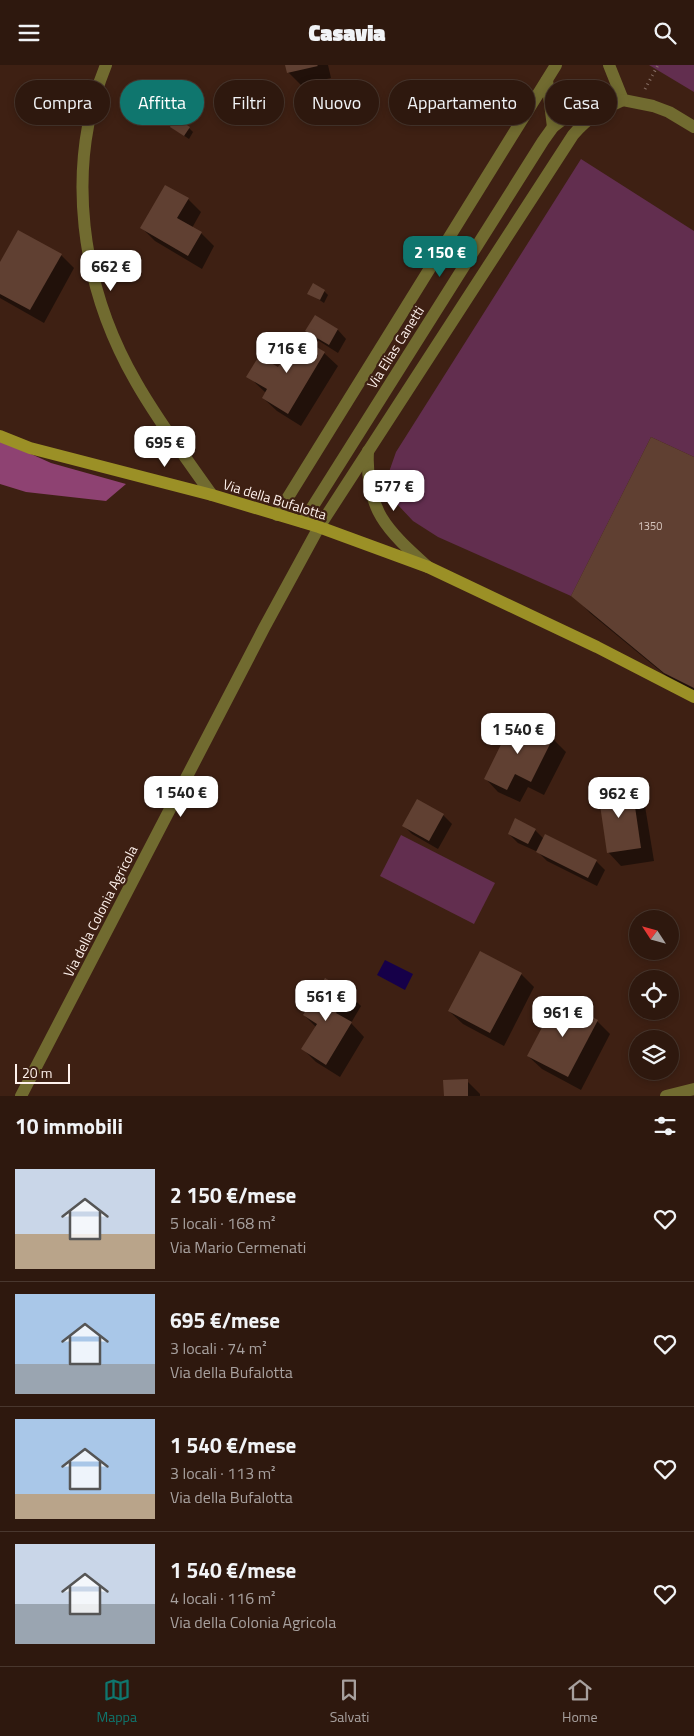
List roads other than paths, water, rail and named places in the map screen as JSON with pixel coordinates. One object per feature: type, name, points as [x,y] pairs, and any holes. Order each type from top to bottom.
[{"type":"street","points":[[546,80],[556,65]]},
{"type":"street","points":[[319,527],[566,145],[582,125],[597,112],[623,100],[609,65]]},
{"type":"street","points":[[102,67],[92,109],[84,172],[83,214],[92,274],[109,326],[136,382],[212,495]]},
{"type":"street","points":[[277,515],[545,82]]},
{"type":"street","name":"Via Elias Canetti","points":[[303,522],[543,141],[554,127],[578,109],[596,100],[623,100],[661,109],[694,127]]},
{"type":"street","points":[[471,255],[488,265]]},
{"type":"street","name":"Via della Bufalotta","points":[[0,436],[30,448],[212,495],[303,522],[428,567],[597,647],[694,697]]},
{"type":"street","points":[[368,451],[370,489],[373,503],[379,515],[401,542],[428,567]]},
{"type":"street","name":"Via della Colonia Agricola","points":[[21,1096],[264,628],[319,527]]},
{"type":"street","points":[[666,1096],[694,1089]]}]
